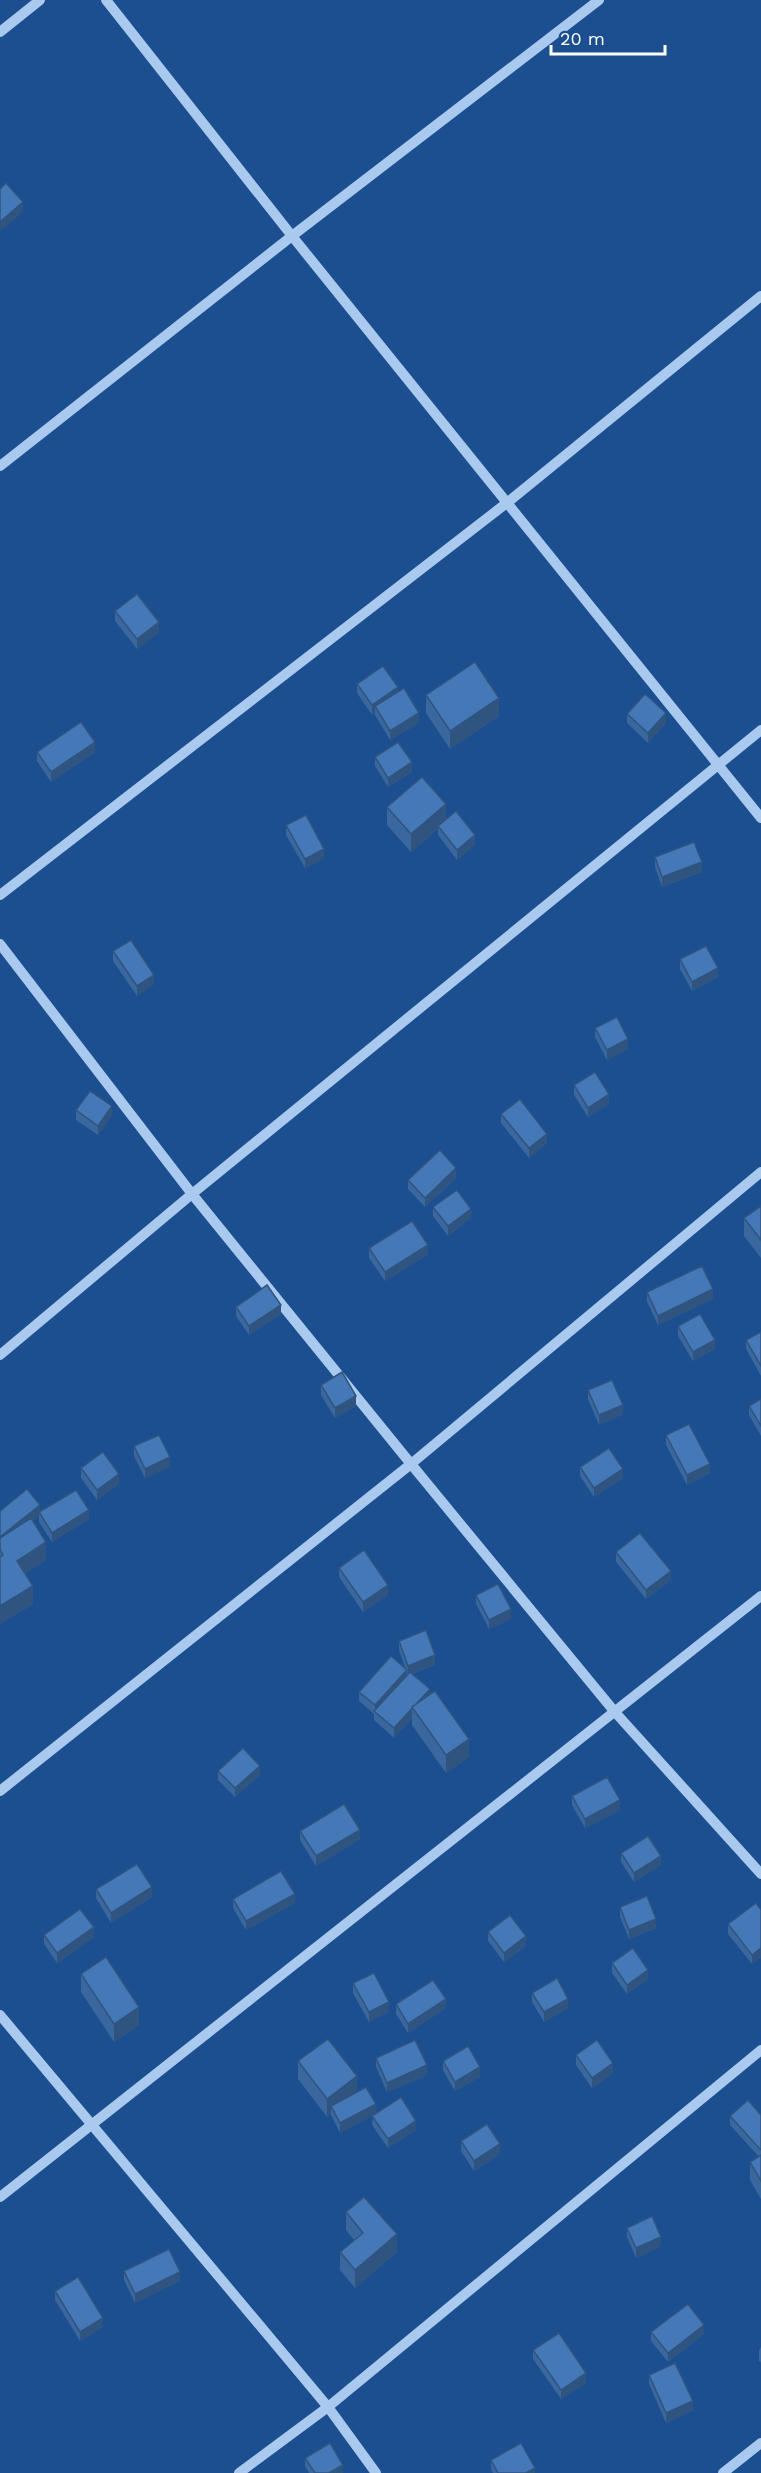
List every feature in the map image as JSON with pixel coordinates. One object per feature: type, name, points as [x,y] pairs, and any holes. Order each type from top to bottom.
[{"type":"street","points":[[0,32],[40,0]]},
{"type":"street","points":[[106,0],[292,236],[761,818]]},
{"type":"street","points":[[0,466],[292,236],[599,0]]},
{"type":"street","points":[[0,895],[508,502],[761,296]]},
{"type":"street","points":[[0,1355],[192,1194],[761,730]]},
{"type":"street","points":[[0,944],[192,1194],[411,1464],[614,1711],[761,1874]]},
{"type":"street","points":[[0,1791],[411,1464],[761,1172]]},
{"type":"street","points":[[0,2197],[761,1596]]},
{"type":"street","points":[[0,2015],[328,2407],[376,2473]]},
{"type":"street","points":[[239,2473],[328,2407],[761,2050]]},
{"type":"street","points":[[723,2473],[761,2443]]},
{"type":"building","points":[[6,183],[23,202],[0,222],[0,189]]},
{"type":"building","points":[[137,594],[159,622],[137,639],[115,611]]},
{"type":"building","points":[[475,662],[499,698],[450,731],[426,695]]},
{"type":"building","points":[[383,666],[398,687],[372,705],[357,684]]},
{"type":"building","points":[[404,688],[419,713],[390,731],[375,706]]},
{"type":"building","points":[[645,694],[666,713],[648,733],[627,714]]},
{"type":"building","points":[[81,722],[95,742],[51,772],[37,752]]},
{"type":"building","points":[[398,742],[412,762],[388,778],[375,757]]},
{"type":"building","points":[[422,777],[446,804],[411,834],[387,807]]},
{"type":"building","points":[[456,811],[475,835],[457,850],[438,826]]},
{"type":"building","points":[[306,815],[324,849],[305,859],[286,825]]},
{"type":"building","points":[[694,842],[702,862],[662,877],[655,857]]},
{"type":"building","points":[[131,940],[154,975],[137,986],[113,951]]},
{"type":"building","points":[[706,946],[718,968],[692,982],[680,959]]},
{"type":"building","points":[[617,1017],[628,1039],[607,1050],[595,1028]]},
{"type":"building","points":[[595,1072],[609,1094],[588,1108],[574,1085]]},
{"type":"building","points":[[90,1091],[112,1106],[98,1126],[76,1110]]},
{"type":"building","points":[[520,1099],[547,1134],[529,1148],[501,1114]]},
{"type":"building","points":[[440,1150],[456,1168],[425,1198],[408,1180]]},
{"type":"building","points":[[457,1190],[471,1209],[448,1226],[433,1207]]},
{"type":"building","points":[[761,1206],[761,1240],[744,1218]]},
{"type":"building","points":[[412,1221],[428,1245],[385,1272],[369,1248]]},
{"type":"building","points":[[702,1266],[713,1289],[658,1316],[647,1292]]},
{"type":"building","points":[[267,1285],[281,1305],[249,1326],[236,1307]]},
{"type":"building","points":[[700,1314],[715,1340],[693,1352],[678,1326]]},
{"type":"building","points":[[761,1332],[761,1366],[746,1340]]},
{"type":"building","points":[[342,1372],[356,1396],[335,1408],[321,1385]]},
{"type":"building","points":[[612,1380],[623,1405],[599,1415],[588,1390]]},
{"type":"building","points":[[761,1399],[761,1426],[749,1406]]},
{"type":"building","points":[[689,1424],[710,1464],[687,1475],[666,1435]]},
{"type":"building","points":[[159,1435],[170,1457],[145,1469],[134,1446]]},
{"type":"building","points":[[609,1448],[623,1469],[594,1488],[580,1467]]},
{"type":"building","points":[[103,1452],[119,1474],[97,1490],[81,1468]]},
{"type":"building","points":[[27,1489],[40,1505],[0,1537],[0,1511]]},
{"type":"building","points":[[76,1490],[89,1510],[52,1533],[39,1512]]},
{"type":"building","points":[[31,1518],[46,1542],[17,1561],[33,1586],[0,1606],[0,1557],[3,1555],[0,1549],[0,1538]]},
{"type":"building","points":[[640,1533],[671,1571],[646,1590],[616,1552]]},
{"type":"building","points":[[364,1550],[388,1585],[363,1602],[339,1568]]},
{"type":"building","points":[[498,1584],[511,1609],[489,1620],[476,1595]]},
{"type":"building","points":[[426,1630],[435,1655],[408,1666],[399,1641]]},
{"type":"building","points":[[391,1656],[407,1670],[375,1705],[359,1692]]},
{"type":"building","points":[[410,1672],[430,1689],[394,1728],[374,1711]]},
{"type":"building","points":[[435,1691],[469,1739],[446,1755],[412,1707]]},
{"type":"building","points":[[243,1748],[260,1766],[235,1788],[218,1771]]},
{"type":"building","points":[[607,1777],[620,1800],[585,1819],[572,1796]]},
{"type":"building","points":[[344,1804],[360,1830],[316,1856],[300,1831]]},
{"type":"building","points":[[648,1836],[661,1856],[634,1873],[621,1853]]},
{"type":"building","points":[[137,1864],[152,1887],[111,1913],[96,1889]]},
{"type":"building","points":[[281,1871],[295,1894],[246,1921],[233,1899]]},
{"type":"building","points":[[647,1896],[656,1919],[629,1930],[620,1907]]},
{"type":"building","points":[[756,1903],[761,1910],[761,1948],[752,1955],[728,1924]]},
{"type":"building","points":[[80,1909],[94,1927],[57,1953],[44,1935]]},
{"type":"building","points":[[510,1915],[526,1936],[504,1953],[488,1932]]},
{"type":"building","points":[[633,1948],[648,1970],[627,1985],[612,1963]]},
{"type":"building","points":[[106,1957],[139,2007],[114,2024],[81,1974]]},
{"type":"building","points":[[374,1973],[389,2002],[369,2012],[353,1983]]},
{"type":"building","points":[[557,1978],[568,1999],[544,2012],[532,1993]]},
{"type":"building","points":[[433,1980],[446,1999],[408,2024],[396,2004]]},
{"type":"building","points":[[328,2039],[357,2076],[327,2099],[298,2061]]},
{"type":"building","points":[[415,2040],[427,2065],[387,2083],[376,2058]]},
{"type":"building","points":[[597,2040],[613,2063],[592,2078],[576,2055]]},
{"type":"building","points":[[468,2046],[480,2067],[455,2082],[443,2061]]},
{"type":"building","points":[[366,2087],[376,2104],[340,2123],[331,2106]]},
{"type":"building","points":[[401,2097],[416,2121],[388,2139],[372,2116]]},
{"type":"building","points":[[748,2100],[761,2115],[761,2150],[730,2116]]},
{"type":"building","points":[[487,2124],[500,2144],[474,2161],[461,2141]]},
{"type":"building","points":[[761,2155],[761,2181],[750,2162]]},
{"type":"building","points":[[364,2197],[397,2234],[355,2270],[340,2252],[363,2233],[346,2212]]},
{"type":"building","points":[[652,2216],[661,2237],[636,2248],[627,2228]]},
{"type":"building","points":[[169,2249],[180,2272],[135,2294],[124,2271]]},
{"type":"building","points":[[78,2277],[103,2318],[80,2332],[55,2291]]},
{"type":"building","points":[[688,2304],[704,2325],[668,2353],[651,2332]]},
{"type":"building","points":[[559,2333],[586,2373],[561,2390],[533,2350]]},
{"type":"building","points":[[675,2363],[693,2401],[666,2413],[649,2375]]},
{"type":"building","points":[[330,2443],[343,2465],[329,2473],[315,2473],[305,2458]]},
{"type":"building","points":[[521,2443],[535,2468],[526,2473],[498,2473],[491,2460]]}]
